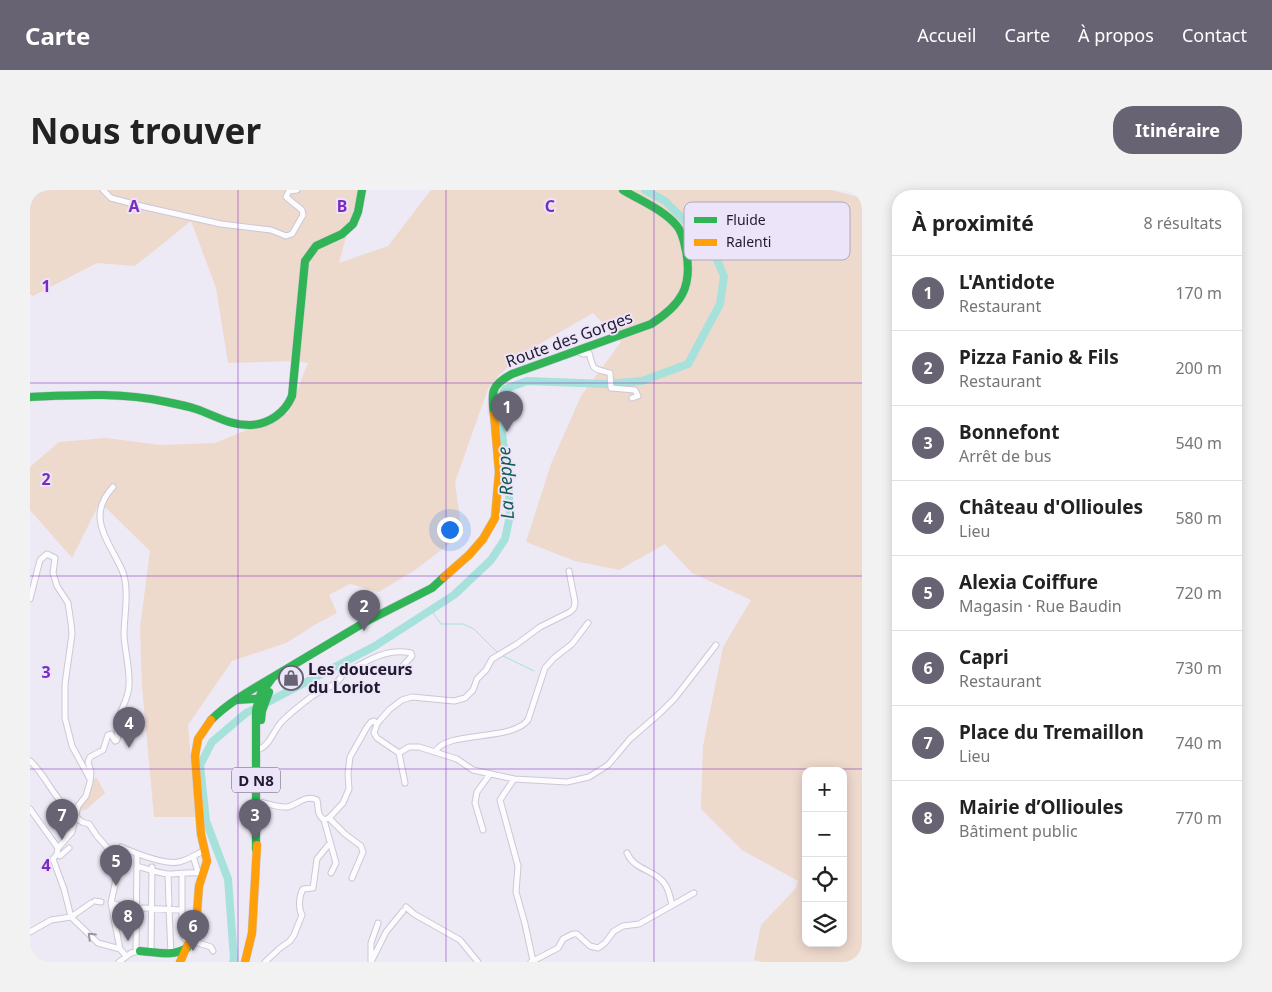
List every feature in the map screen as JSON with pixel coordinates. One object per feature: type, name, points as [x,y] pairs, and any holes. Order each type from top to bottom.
[{"type":"main road","points":[[30,397],[120,395],[187,406],[238,425],[263,423],[275,417],[284,410],[292,396],[305,261],[314,246],[346,231],[353,224],[362,190]]},
{"type":"main road","name":"Route des Gorges","points":[[623,190],[673,222],[680,230],[684,244]]},
{"type":"main road","name":"Route des Gorges","points":[[256,849],[256,710],[273,676],[367,620],[432,588],[476,548],[493,523],[496,512],[499,472],[492,398],[495,385],[505,378],[660,319],[680,301],[686,289],[689,278],[688,260]]},
{"type":"main road","name":"Route des Gorges","points":[[246,962],[255,914],[261,698],[294,664]]},
{"type":"main road","points":[[171,954],[179,962],[198,920],[199,886],[201,873],[207,861],[199,816],[196,748],[198,739],[211,720],[232,702],[249,695],[273,676]]},
{"type":"main road","points":[[249,695],[261,698]]},
{"type":"main road","points":[[249,695],[256,710]]},
{"type":"main road","points":[[138,951],[171,954],[180,952],[188,945]]},
{"type":"street","points":[[103,190],[111,198],[144,207],[214,223],[271,230],[286,236],[292,234],[303,215],[302,210],[286,197],[289,191],[297,190]]},
{"type":"street","points":[[577,351],[583,354],[589,353],[596,370],[610,373],[611,388],[634,390],[638,396],[632,398]]},
{"type":"street","points":[[56,847],[72,832],[78,806],[86,796],[91,772],[88,762],[90,757],[103,750],[108,735],[111,734],[115,741],[117,740],[117,724],[120,710],[128,695],[130,685],[124,635],[125,581],[122,570],[101,528],[99,518],[104,497],[113,487]]},
{"type":"street","points":[[30,599],[40,560],[47,554],[55,558],[53,573],[57,586],[68,603],[72,623],[65,684],[65,718],[72,746],[90,779]]},
{"type":"street","points":[[405,783],[399,753],[377,738],[374,733],[377,724],[390,709],[402,700],[412,697],[454,701],[466,698],[492,659],[574,608],[575,602],[569,571]]},
{"type":"street","points":[[435,752],[437,747],[445,744],[520,728],[528,720],[545,668],[572,644],[588,623]]},
{"type":"street","points":[[399,753],[409,747],[419,747],[457,759],[473,770],[490,774],[514,779],[574,782],[598,772],[608,765],[630,739],[675,698],[716,645]]},
{"type":"street","points":[[260,749],[266,745],[279,725],[311,697],[333,685],[341,678],[342,674],[374,657],[397,652],[411,653],[412,656],[399,670],[399,673]]},
{"type":"street","points":[[326,819],[342,806],[350,789],[348,773],[350,757],[371,722],[374,721],[377,724]]},
{"type":"street","points":[[30,761],[38,768],[60,802],[68,808],[67,836]]},
{"type":"street","points":[[483,830],[476,803],[477,792],[490,774]]},
{"type":"street","points":[[514,779],[500,800],[518,866],[516,892],[525,924],[532,962],[558,948],[563,939],[572,934],[577,934],[590,946],[598,948],[606,943],[614,931],[623,926],[639,924],[694,893]]},
{"type":"street","points":[[259,802],[288,806],[313,798],[317,800],[317,813],[361,846],[363,852],[352,878]]},
{"type":"street","points":[[30,809],[56,847],[57,854],[53,859],[64,889],[71,917],[98,943],[120,950],[126,956]]},
{"type":"street","points":[[76,817],[82,822],[89,824],[97,836],[116,856],[118,870],[109,904],[120,950]]},
{"type":"street","points":[[326,819],[336,863],[331,873]]},
{"type":"street","points":[[265,962],[290,941],[294,935],[302,915],[299,909],[301,892],[303,889],[312,888],[317,859],[330,843]]},
{"type":"street","points":[[116,856],[121,847],[137,855],[174,862],[205,850]]},
{"type":"street","points":[[57,854],[60,856],[69,848]]},
{"type":"street","points":[[627,853],[631,862],[663,881],[669,892],[672,905]]},
{"type":"street","points":[[153,858],[158,854]]},
{"type":"street","points":[[119,962],[126,956],[138,951],[137,855]]},
{"type":"street","points":[[137,866],[168,874],[201,873],[193,856]]},
{"type":"street","points":[[151,952],[152,869]]},
{"type":"street","points":[[168,874],[171,954]]},
{"type":"street","points":[[182,874],[182,933],[188,945],[211,947],[213,951]]},
{"type":"street","points":[[30,932],[51,920],[71,917],[95,902]]},
{"type":"street","points":[[109,904],[139,908],[169,907],[182,910]]},
{"type":"street","points":[[371,961],[386,932],[404,909],[460,940],[478,962]]},
{"type":"street","points":[[371,961],[372,943],[378,923]]},
{"type":"shaded area","points":[[30,190],[359,190],[339,263],[388,246],[431,190],[832,190],[862,198],[862,962],[763,962],[754,960],[761,925],[796,888],[798,881],[742,850],[701,809],[703,746],[723,647],[751,600],[692,573],[665,544],[619,570],[575,561],[526,542],[551,464],[581,396],[621,342],[593,313],[524,353],[500,374],[488,389],[455,482],[462,534],[415,570],[379,592],[350,584],[329,595],[337,613],[286,643],[232,661],[188,725],[196,817],[154,817],[142,686],[140,628],[150,551],[100,502],[72,558],[30,510],[30,467],[59,442],[106,438],[161,445],[215,443],[288,413],[308,363],[294,361],[228,363],[216,288],[191,221],[135,266],[97,263],[33,296],[30,294]]},
{"type":"shaded area","points":[[97,778],[105,793],[87,809],[82,811],[80,806],[90,791],[92,780]]},
{"type":"waterway","name":"La Reppe","points":[[645,190],[665,201],[684,220]]},
{"type":"waterway","name":"La Reppe","points":[[268,702],[375,646],[454,595],[491,560],[505,539],[510,515],[508,478],[502,433],[501,400],[505,389],[527,381],[606,384],[642,381],[688,364],[720,304],[724,276],[717,260]]},
{"type":"waterway","points":[[431,610],[441,624],[463,624],[474,629],[498,653]]},
{"type":"waterway","points":[[501,655],[534,671]]},
{"type":"waterway","name":"La Reppe","points":[[233,962],[228,879],[206,821],[200,765],[212,742],[252,710]]},
{"type":"traffic: fast","points":[[30,397],[98,395],[133,397],[189,407],[230,422],[244,425],[258,424],[270,420],[285,408],[292,396],[305,261],[316,246],[342,234],[353,224],[358,212],[362,190]]},
{"type":"traffic: fast","points":[[623,190],[659,210],[672,220],[679,229],[684,241]]},
{"type":"traffic: fast","points":[[494,414],[494,390],[505,378],[651,324],[670,310],[677,302],[686,285],[687,260]]},
{"type":"traffic: fast","points":[[256,849],[256,710],[261,693],[273,677],[367,621],[432,588],[444,577]]},
{"type":"traffic: fast","points":[[211,720],[233,702],[273,677]]},
{"type":"traffic: fast","points":[[261,720],[262,711],[269,692]]},
{"type":"traffic: fast","points":[[237,700],[265,698]]},
{"type":"traffic: fast","points":[[140,951],[170,953],[187,948]]},
{"type":"traffic: slow","points":[[444,577],[469,555],[483,539],[495,518],[499,472],[494,414]]},
{"type":"traffic: slow","points":[[180,962],[196,926],[199,886],[207,861],[201,834],[195,756],[198,739],[211,720]]},
{"type":"traffic: slow","points":[[245,962],[252,933],[257,845]]},
{"type":"place","name":"L'Antidote","points":[[507,432]]},
{"type":"place","name":"Pizza Fanio & Fils","points":[[364,631]]},
{"type":"place","name":"Les douceurs du Loriot","points":[[291,678]]},
{"type":"place","name":"Château d'Ollioules","points":[[129,748]]},
{"type":"place","name":"Place du Tremaillon","points":[[62,840]]},
{"type":"place","name":"Bonnefont","points":[[255,840]]},
{"type":"place","name":"Alexia Coiffure","points":[[116,886]]},
{"type":"place","name":"Mairie d’Ollioules","points":[[128,941]]},
{"type":"place","name":"Capri","points":[[193,951]]}]
